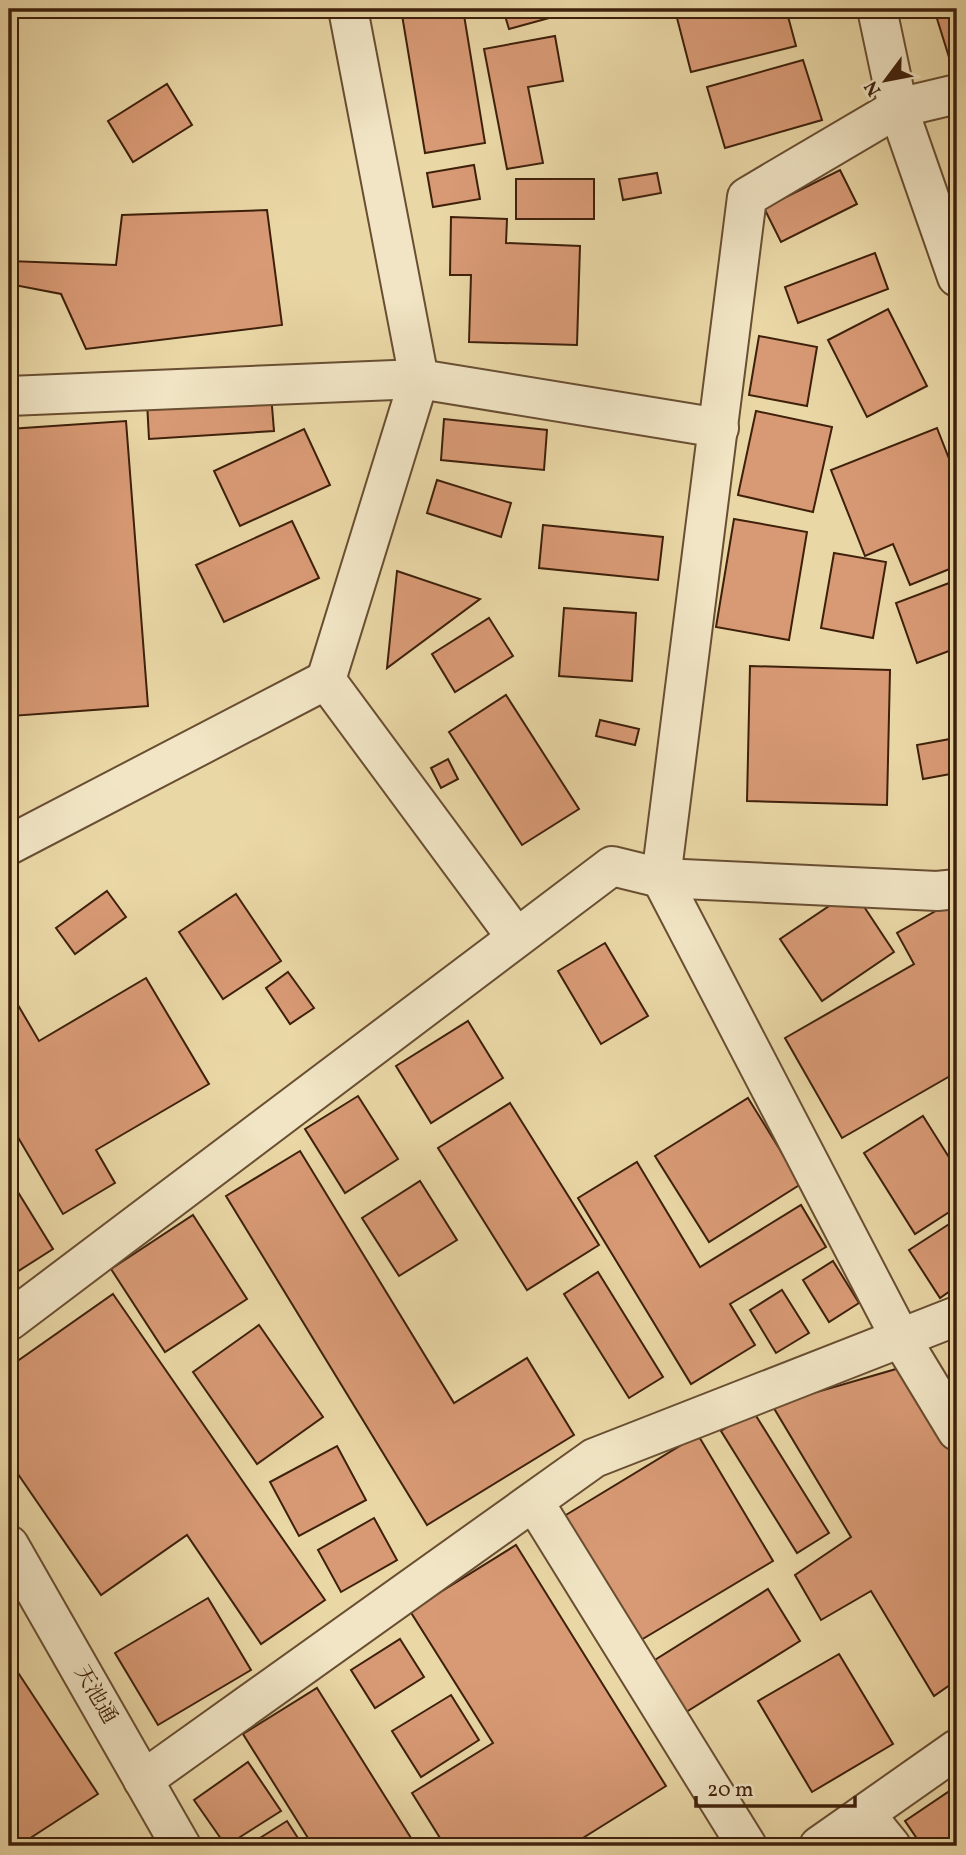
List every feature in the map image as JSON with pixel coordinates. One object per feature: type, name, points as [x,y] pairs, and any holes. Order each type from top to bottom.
[{"type":"street","points":[[9,845],[326,680],[419,379],[348,9]]},
{"type":"street","points":[[877,9],[898,108],[957,277]]},
{"type":"street","points":[[957,94],[898,108],[747,197],[661,878],[900,1336],[957,1431]]},
{"type":"street","points":[[9,396],[419,379],[719,428]]},
{"type":"street","points":[[326,680],[516,937]]},
{"type":"street","points":[[9,1321],[612,866],[661,878],[937,891],[957,888]]},
{"type":"street","points":[[143,1780],[594,1458],[957,1315]]},
{"type":"street","points":[[534,1502],[747,1846]]},
{"type":"street","name":"天池通","points":[[9,1545],[181,1846]]},
{"type":"street","points":[[819,1846],[957,1749]]},
{"type":"street","points":[[865,1814],[891,1846]]},
{"type":"building","points":[[401,9],[463,9],[485,143],[425,153]]},
{"type":"building","points":[[503,9],[582,9],[509,29]]},
{"type":"building","points":[[714,9],[786,9],[796,46],[691,72],[677,18]]},
{"type":"building","points":[[934,9],[957,9],[957,69],[953,70]]},
{"type":"building","points":[[555,36],[563,81],[528,87],[543,163],[507,169],[484,49]]},
{"type":"building","points":[[803,60],[822,120],[725,148],[707,87]]},
{"type":"building","points":[[167,84],[192,125],[133,162],[108,121]]},
{"type":"building","points":[[474,165],[480,199],[433,207],[427,173]]},
{"type":"building","points":[[840,170],[857,204],[781,242],[764,208]]},
{"type":"building","points":[[657,173],[661,193],[623,200],[619,179]]},
{"type":"building","points":[[516,179],[594,179],[594,219],[516,219]]},
{"type":"building","points":[[267,210],[282,325],[86,349],[61,294],[9,284],[9,261],[116,265],[122,215]]},
{"type":"building","points":[[451,217],[507,219],[506,243],[580,246],[577,345],[469,342],[471,275],[450,275]]},
{"type":"building","points":[[875,253],[888,289],[798,323],[785,287]]},
{"type":"building","points":[[888,309],[927,386],[867,417],[828,340]]},
{"type":"building","points":[[759,336],[817,347],[807,406],[749,395]]},
{"type":"building","points":[[271,394],[274,431],[149,439],[147,402]]},
{"type":"building","points":[[756,411],[832,427],[813,512],[738,495]]},
{"type":"building","points":[[444,419],[547,430],[544,470],[441,460]]},
{"type":"building","points":[[126,421],[148,706],[11,716],[9,429]]},
{"type":"building","points":[[937,428],[957,479],[957,566],[910,585],[893,544],[865,556],[831,470]]},
{"type":"building","points":[[304,429],[330,485],[240,526],[214,471]]},
{"type":"building","points":[[437,480],[511,503],[501,537],[427,513]]},
{"type":"building","points":[[734,519],[807,532],[789,640],[716,627]]},
{"type":"building","points":[[292,521],[319,578],[224,622],[196,565]]},
{"type":"building","points":[[543,525],[663,537],[658,580],[539,568]]},
{"type":"building","points":[[834,553],[886,562],[873,638],[821,628]]},
{"type":"building","points":[[397,571],[480,599],[387,668]]},
{"type":"building","points":[[957,580],[957,648],[917,663],[896,603]]},
{"type":"building","points":[[564,608],[636,613],[632,681],[559,676]]},
{"type":"building","points":[[489,618],[513,656],[455,692],[432,654]]},
{"type":"building","points":[[750,666],[890,670],[887,805],[747,801]]},
{"type":"building","points":[[506,695],[579,809],[522,845],[449,732]]},
{"type":"building","points":[[600,720],[639,729],[635,745],[596,736]]},
{"type":"building","points":[[950,739],[956,773],[923,779],[917,745]]},
{"type":"building","points":[[448,759],[458,779],[441,788],[431,768]]},
{"type":"building","points":[[853,890],[894,952],[822,1001],[780,939]]},
{"type":"building","points":[[107,891],[126,917],[75,954],[56,928]]},
{"type":"building","points":[[236,894],[281,961],[223,999],[179,932]]},
{"type":"building","points":[[948,904],[957,920],[957,1072],[842,1138],[785,1038],[914,964],[897,933]]},
{"type":"building","points":[[605,943],[648,1016],[601,1044],[558,971]]},
{"type":"building","points":[[288,972],[314,1008],[290,1024],[266,988]]},
{"type":"building","points":[[146,978],[209,1084],[96,1150],[115,1183],[63,1214],[9,1122],[9,1010],[18,1005],[39,1041]]},
{"type":"building","points":[[468,1021],[503,1078],[431,1123],[396,1066]]},
{"type":"building","points":[[358,1096],[398,1159],[345,1193],[305,1129]]},
{"type":"building","points":[[748,1098],[801,1184],[709,1242],[655,1156]]},
{"type":"building","points":[[510,1103],[599,1245],[527,1290],[438,1148]]},
{"type":"building","points":[[923,1116],[957,1170],[957,1207],[915,1234],[864,1153]]},
{"type":"building","points":[[300,1151],[454,1403],[527,1358],[574,1435],[427,1525],[226,1196]]},
{"type":"building","points":[[637,1162],[700,1267],[801,1205],[826,1247],[730,1304],[755,1345],[691,1384],[578,1198]]},
{"type":"building","points":[[420,1181],[457,1240],[399,1276],[362,1218]]},
{"type":"building","points":[[13,1184],[53,1249],[9,1277],[9,1187]]},
{"type":"building","points":[[193,1215],[247,1299],[165,1352],[111,1269]]},
{"type":"building","points":[[957,1219],[957,1286],[940,1298],[909,1250]]},
{"type":"building","points":[[833,1261],[859,1303],[829,1322],[803,1280]]},
{"type":"building","points":[[598,1272],[663,1377],[629,1398],[564,1294]]},
{"type":"building","points":[[782,1290],[809,1333],[776,1353],[750,1310]]},
{"type":"building","points":[[113,1294],[325,1600],[261,1644],[187,1535],[101,1595],[9,1461],[9,1367]]},
{"type":"building","points":[[259,1325],[323,1417],[257,1464],[193,1372]]},
{"type":"building","points":[[903,1367],[957,1453],[957,1680],[934,1696],[871,1591],[821,1620],[795,1575],[851,1537],[772,1405]]},
{"type":"building","points":[[753,1411],[829,1533],[797,1553],[721,1431]]},
{"type":"building","points":[[698,1435],[773,1561],[631,1646],[556,1521]]},
{"type":"building","points":[[337,1446],[366,1500],[299,1536],[270,1482]]},
{"type":"building","points":[[374,1518],[397,1560],[341,1592],[318,1550]]},
{"type":"building","points":[[516,1545],[666,1786],[570,1846],[445,1846],[412,1793],[493,1743],[410,1611]]},
{"type":"building","points":[[768,1589],[800,1641],[675,1719],[642,1668]]},
{"type":"building","points":[[208,1598],[251,1670],[158,1725],[115,1653]]},
{"type":"building","points":[[400,1639],[424,1677],[375,1708],[351,1670]]},
{"type":"building","points":[[839,1654],[893,1744],[812,1792],[758,1701]]},
{"type":"building","points":[[15,1668],[98,1794],[18,1846],[9,1846],[9,1672]]},
{"type":"building","points":[[317,1688],[416,1846],[313,1846],[243,1734]]},
{"type":"building","points":[[451,1695],[479,1740],[421,1777],[392,1731]]},
{"type":"building","points":[[248,1762],[281,1811],[226,1846],[194,1800]]},
{"type":"building","points":[[957,1786],[957,1846],[922,1846],[905,1821]]},
{"type":"building","points":[[287,1821],[303,1846],[247,1846]]}]
